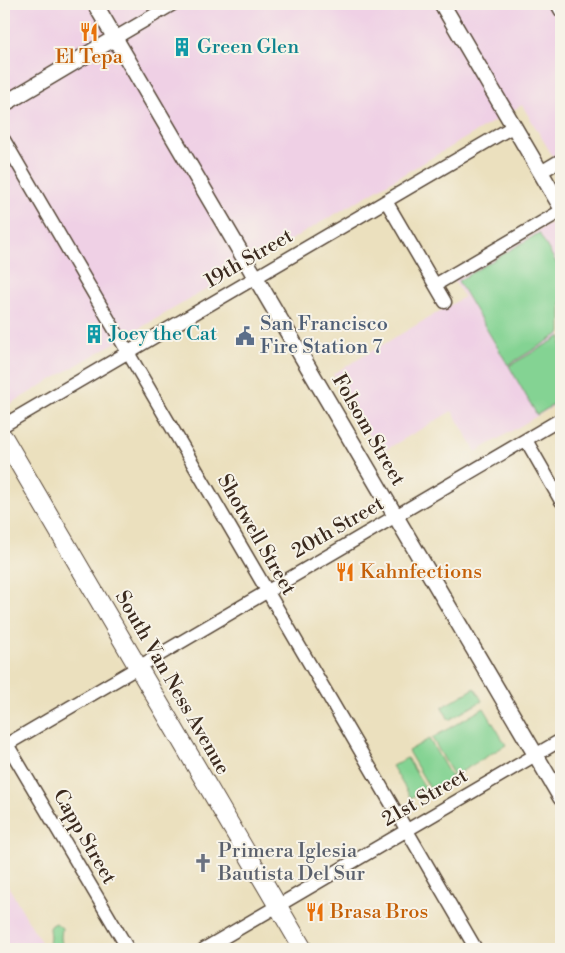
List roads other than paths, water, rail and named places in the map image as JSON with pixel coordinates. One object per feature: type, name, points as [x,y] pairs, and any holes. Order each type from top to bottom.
[{"type":"main road","name":"South Van Ness Avenue","points":[[4,438],[302,949]]},
{"type":"street","name":"Folsom Street","points":[[95,4],[561,798]]},
{"type":"street","points":[[4,104],[173,4]]},
{"type":"street","points":[[442,4],[561,207]]},
{"type":"street","points":[[557,4],[561,11]]},
{"type":"street","name":"19th Street","points":[[4,425],[514,126]]},
{"type":"street","name":"Shotwell Street","points":[[4,140],[476,949]]},
{"type":"street","points":[[541,172],[561,160]]},
{"type":"street","points":[[386,201],[445,302]]},
{"type":"street","points":[[435,285],[561,212]]},
{"type":"street","name":"20th Street","points":[[6,745],[561,419]]},
{"type":"street","points":[[526,440],[561,500]]},
{"type":"street","name":"21st Street","points":[[204,949],[561,740]]},
{"type":"street","name":"Capp Street","points":[[6,745],[128,949]]},
{"type":"place","name":"El Tepa","points":[[89,32]]},
{"type":"place","name":"Green Glen","points":[[182,47]]},
{"type":"place","name":"Joey the Cat","points":[[94,334]]},
{"type":"place","name":"San Francisco Fire Station 7","points":[[245,336]]},
{"type":"place","name":"Kahnfections","points":[[345,572]]},
{"type":"place","name":"Primera Iglesia Bautista Del Sur","points":[[203,863]]},
{"type":"place","name":"Brasa Bros","points":[[315,912]]}]
